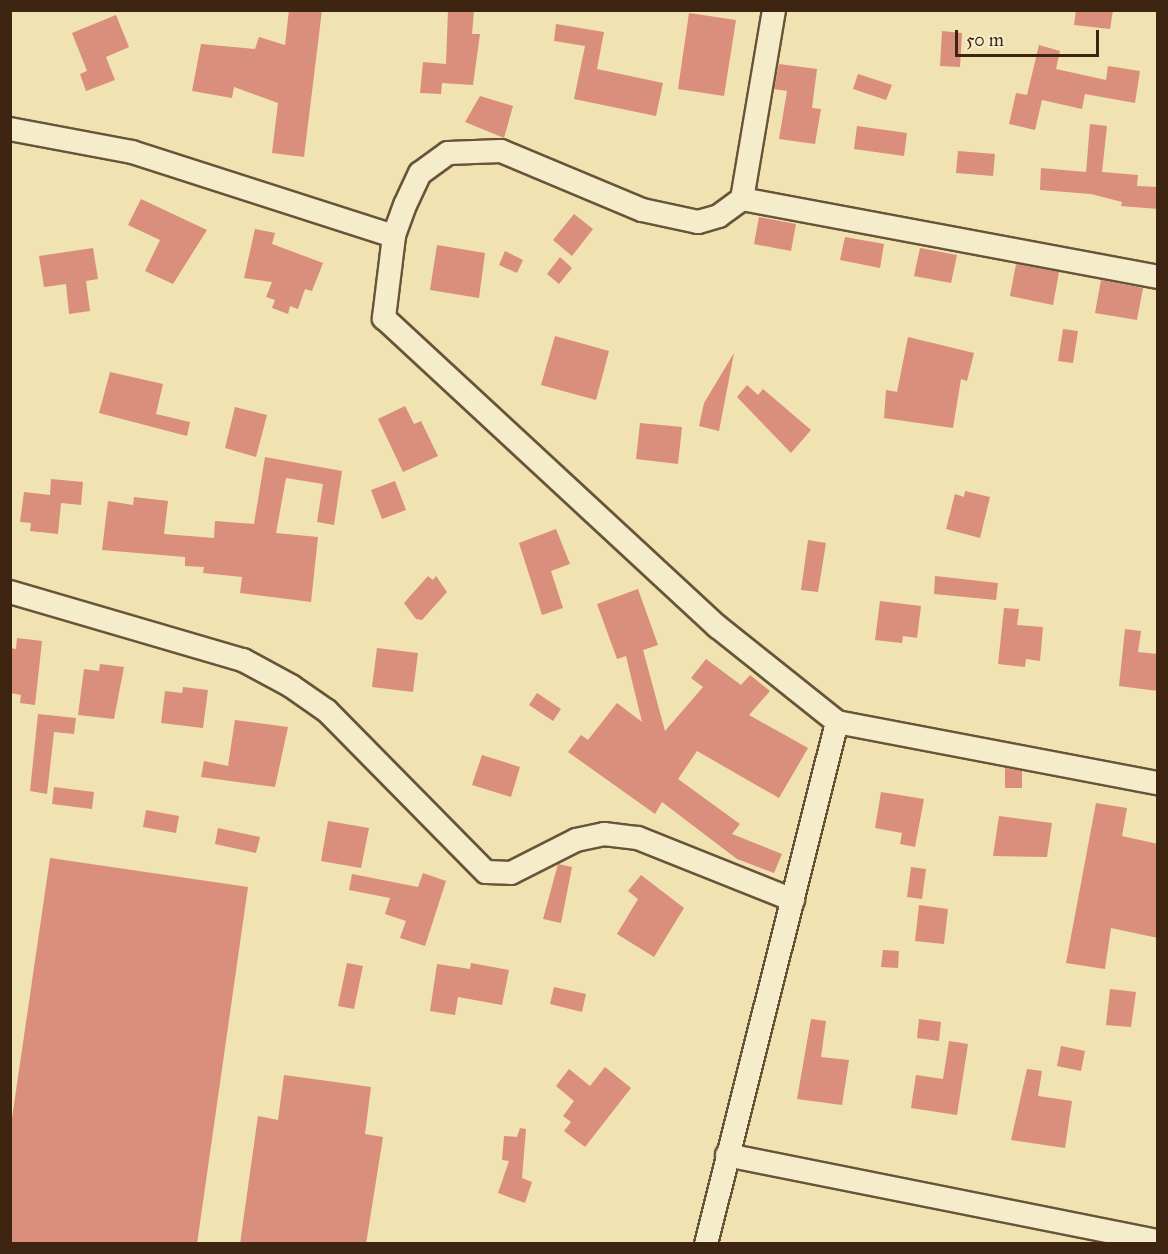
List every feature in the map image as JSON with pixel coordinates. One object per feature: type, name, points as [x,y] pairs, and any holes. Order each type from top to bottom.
[{"type":"street","points":[[774,10],[742,199],[719,216],[698,222],[642,210],[501,151],[467,149],[435,159],[420,173],[394,236],[384,318],[709,619],[837,722],[1158,783]]},
{"type":"street","points":[[10,129],[132,152],[394,236]]},
{"type":"street","points":[[742,199],[1158,277]]},
{"type":"street","points":[[10,592],[243,660],[291,686],[327,711],[486,872],[511,873],[576,840],[604,834],[638,838],[794,900]]},
{"type":"street","points":[[706,1244],[837,722]]},
{"type":"street","points":[[727,1155],[1158,1241]]},
{"type":"building","points":[[289,10],[322,10],[304,157],[272,153],[278,103],[234,87],[232,98],[192,91],[201,44],[255,49],[259,37],[285,45]]},
{"type":"building","points":[[448,10],[474,10],[472,34],[480,34],[473,85],[442,83],[441,94],[420,93],[423,62],[446,64]]},
{"type":"building","points":[[1076,10],[1113,10],[1110,29],[1074,25]]},
{"type":"building","points":[[689,13],[736,20],[724,96],[678,89]]},
{"type":"building","points":[[116,15],[129,47],[106,57],[115,80],[86,91],[80,74],[87,71],[72,33]]},
{"type":"building","points":[[556,24],[604,32],[597,69],[663,83],[656,116],[574,99],[585,46],[554,41]]},
{"type":"building","points":[[942,31],[962,33],[960,67],[940,66]]},
{"type":"building","points":[[1039,45],[1060,51],[1056,69],[1106,80],[1108,66],[1140,71],[1135,103],[1085,94],[1082,109],[1042,100],[1035,130],[1009,124],[1016,93],[1027,95]]},
{"type":"building","points":[[779,64],[817,69],[812,108],[821,109],[815,144],[779,139],[787,91],[774,89]]},
{"type":"building","points":[[858,74],[892,85],[886,100],[853,89]]},
{"type":"building","points":[[480,96],[513,106],[504,138],[465,122]]},
{"type":"building","points":[[1090,124],[1107,126],[1102,172],[1138,175],[1137,186],[1158,187],[1158,209],[1121,206],[1122,202],[1091,194],[1040,190],[1041,168],[1086,172]]},
{"type":"building","points":[[857,126],[907,133],[904,156],[854,149]]},
{"type":"building","points":[[958,151],[995,154],[993,176],[956,173]]},
{"type":"building","points":[[141,199],[207,230],[173,284],[145,271],[160,240],[128,225]]},
{"type":"building","points":[[574,214],[593,229],[572,256],[553,240]]},
{"type":"building","points":[[759,217],[796,224],[791,251],[754,244]]},
{"type":"building","points":[[255,229],[275,233],[272,244],[323,263],[312,291],[305,289],[298,309],[290,306],[288,314],[272,308],[275,300],[266,297],[272,282],[244,278]]},
{"type":"building","points":[[845,237],[884,244],[880,268],[840,260]]},
{"type":"building","points":[[437,245],[485,253],[479,298],[430,290]]},
{"type":"building","points":[[93,248],[98,279],[86,281],[90,311],[69,314],[66,284],[44,287],[39,256]]},
{"type":"building","points":[[920,248],[957,255],[951,283],[914,276]]},
{"type":"building","points":[[505,251],[523,260],[517,273],[499,265]]},
{"type":"building","points":[[560,257],[572,268],[559,284],[547,274]]},
{"type":"building","points":[[1016,264],[1059,272],[1053,305],[1010,296]]},
{"type":"building","points":[[1101,280],[1143,288],[1137,320],[1095,313]]},
{"type":"building","points":[[1063,329],[1078,331],[1073,363],[1058,361]]},
{"type":"building","points":[[555,336],[609,351],[596,400],[541,385]]},
{"type":"building","points":[[908,337],[974,353],[967,381],[961,379],[953,428],[884,418],[886,390],[897,392]]},
{"type":"building","points":[[734,353],[719,431],[699,426],[704,403]]},
{"type":"building","points":[[110,372],[163,384],[156,414],[190,422],[187,436],[99,413]]},
{"type":"building","points":[[747,385],[758,395],[763,389],[811,430],[791,453],[737,397]]},
{"type":"building","points":[[405,406],[414,424],[421,421],[438,456],[403,472],[378,419]]},
{"type":"building","points":[[235,407],[267,415],[256,457],[225,448]]},
{"type":"building","points":[[640,423],[682,427],[678,464],[636,459]]},
{"type":"building","points":[[265,457],[342,471],[334,525],[317,522],[323,484],[286,478],[276,533],[318,537],[311,602],[240,593],[242,577],[203,573],[204,567],[185,566],[185,557],[102,550],[108,501],[133,505],[134,497],[168,501],[164,534],[214,538],[215,521],[254,524]]},
{"type":"building","points":[[51,479],[83,482],[81,505],[61,503],[58,534],[30,531],[31,523],[20,522],[24,492],[50,495]]},
{"type":"building","points":[[395,481],[406,510],[382,519],[371,490]]},
{"type":"building","points":[[965,491],[990,497],[980,538],[946,529],[955,494],[964,497]]},
{"type":"building","points":[[556,529],[570,564],[551,571],[563,608],[542,615],[519,543]]},
{"type":"building","points":[[808,540],[826,543],[818,592],[801,590]]},
{"type":"building","points":[[428,576],[433,580],[436,576],[447,592],[422,620],[416,619],[404,603]]},
{"type":"building","points":[[935,576],[998,583],[996,600],[934,594]]},
{"type":"building","points":[[638,589],[658,645],[643,650],[665,731],[703,687],[691,678],[706,659],[741,685],[750,675],[770,691],[749,715],[808,748],[779,798],[697,751],[678,779],[740,824],[732,834],[782,854],[774,873],[737,859],[662,802],[655,814],[568,752],[581,735],[588,740],[617,703],[642,722],[626,656],[617,659],[597,604]]},
{"type":"building","points":[[880,601],[921,606],[917,638],[903,636],[902,643],[875,640]]},
{"type":"building","points":[[1004,608],[1019,609],[1017,625],[1043,627],[1040,661],[1026,659],[1025,667],[998,664]]},
{"type":"building","points":[[1125,629],[1141,631],[1138,652],[1158,654],[1158,691],[1119,686]]},
{"type":"building","points":[[17,638],[42,641],[35,705],[20,703],[21,695],[10,693],[10,648],[16,649]]},
{"type":"building","points":[[377,648],[418,653],[413,692],[372,687]]},
{"type":"building","points":[[100,664],[124,667],[114,719],[78,715],[84,669],[99,671]]},
{"type":"building","points":[[183,687],[208,690],[203,728],[161,723],[165,691],[182,693]]},
{"type":"building","points":[[537,693],[561,709],[553,721],[529,705]]},
{"type":"building","points":[[38,714],[76,718],[74,734],[54,732],[47,794],[30,791]]},
{"type":"building","points":[[235,720],[288,727],[275,787],[201,777],[204,761],[228,766]]},
{"type":"building","points":[[482,755],[520,767],[511,797],[472,785]]},
{"type":"building","points":[[1005,768],[1022,771],[1022,788],[1005,788]]},
{"type":"building","points":[[54,787],[94,792],[92,809],[52,804]]},
{"type":"building","points":[[881,792],[924,799],[915,847],[900,844],[902,833],[875,828]]},
{"type":"building","points":[[1096,803],[1127,808],[1122,836],[1158,844],[1158,938],[1111,928],[1105,969],[1066,963]]},
{"type":"building","points":[[146,810],[179,816],[176,833],[143,827]]},
{"type":"building","points":[[999,816],[1052,823],[1047,857],[993,856]]},
{"type":"building","points":[[328,821],[369,828],[361,868],[321,861]]},
{"type":"building","points":[[218,828],[260,837],[256,853],[215,844]]},
{"type":"building","points":[[50,858],[248,887],[197,1244],[10,1244],[10,1132]]},
{"type":"building","points":[[558,864],[572,867],[561,923],[543,919]]},
{"type":"building","points":[[911,867],[926,869],[922,899],[907,897]]},
{"type":"building","points":[[423,873],[446,881],[425,946],[400,938],[406,921],[385,914],[390,898],[349,890],[352,874],[418,887]]},
{"type":"building","points":[[641,875],[684,908],[654,957],[617,934],[638,899],[628,891]]},
{"type":"building","points":[[919,905],[948,909],[944,944],[915,941]]},
{"type":"building","points":[[883,950],[899,951],[898,968],[881,967]]},
{"type":"building","points":[[347,963],[363,966],[354,1009],[338,1006]]},
{"type":"building","points":[[471,963],[509,970],[502,1005],[458,997],[455,1015],[430,1011],[437,964],[470,969]]},
{"type":"building","points":[[554,987],[586,994],[582,1012],[550,1004]]},
{"type":"building","points":[[1110,989],[1136,992],[1131,1027],[1106,1025]]},
{"type":"building","points":[[811,1019],[826,1021],[821,1057],[849,1060],[842,1105],[797,1099]]},
{"type":"building","points":[[919,1019],[941,1022],[939,1041],[917,1038]]},
{"type":"building","points":[[949,1041],[968,1044],[957,1115],[911,1108],[916,1075],[943,1079]]},
{"type":"building","points":[[1061,1046],[1085,1051],[1081,1071],[1057,1066]]},
{"type":"building","points":[[605,1067],[631,1088],[585,1147],[564,1131],[571,1122],[563,1116],[574,1101],[556,1086],[569,1069],[590,1086]]},
{"type":"building","points":[[1027,1069],[1042,1071],[1038,1096],[1072,1101],[1065,1148],[1011,1140]]},
{"type":"building","points":[[284,1075],[371,1087],[365,1134],[383,1137],[366,1244],[240,1244],[258,1116],[278,1120]]},
{"type":"building","points":[[520,1128],[526,1129],[522,1178],[532,1182],[525,1203],[498,1193],[509,1161],[502,1160],[504,1136],[517,1137]]}]
